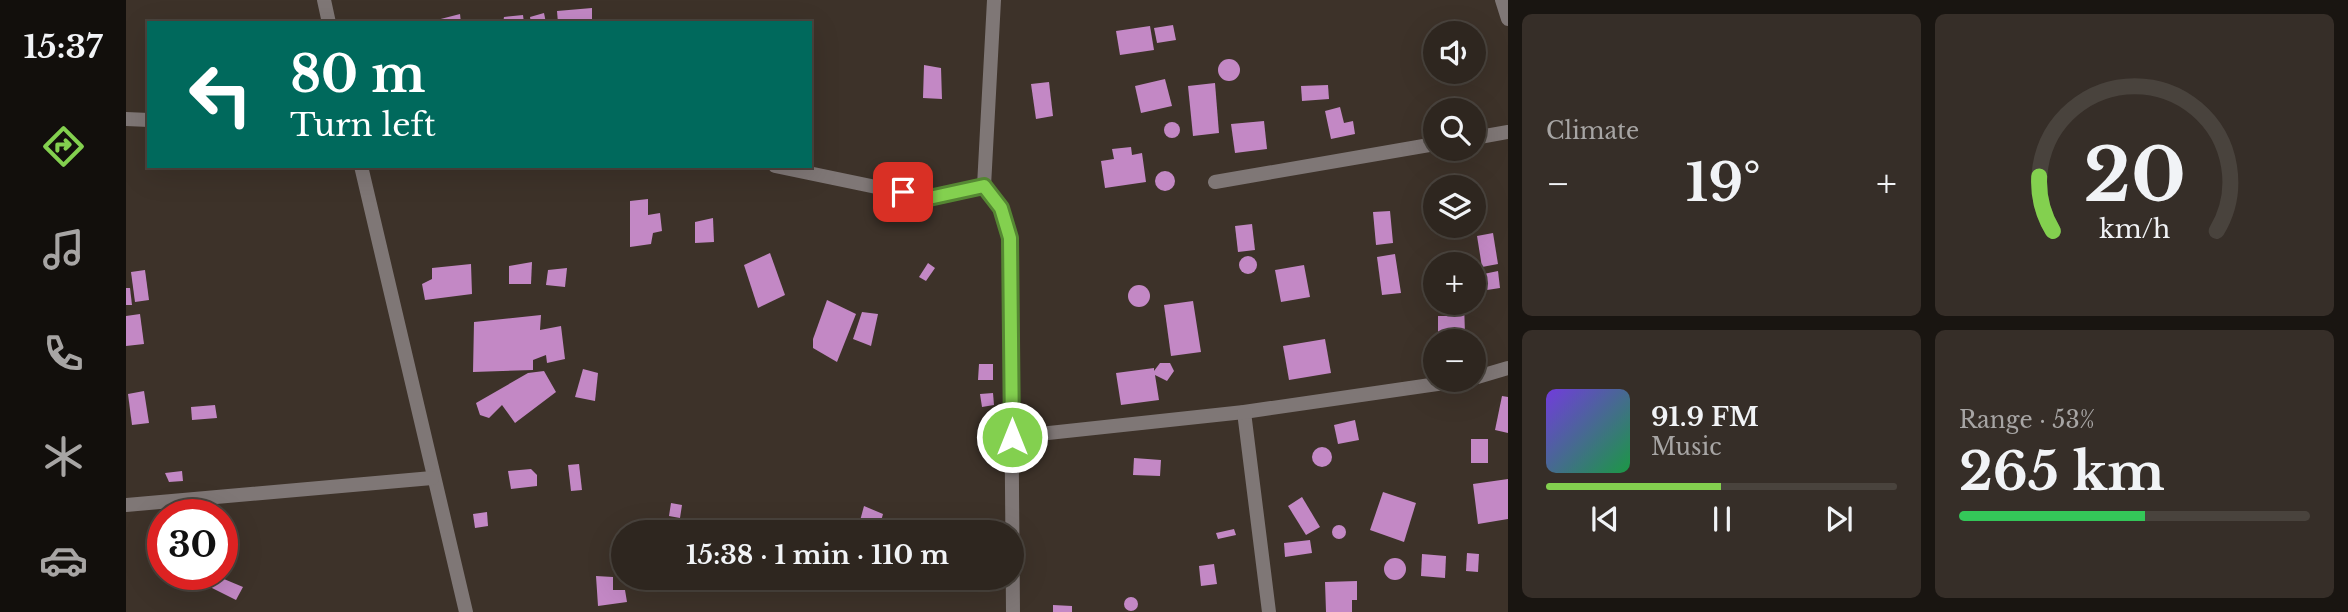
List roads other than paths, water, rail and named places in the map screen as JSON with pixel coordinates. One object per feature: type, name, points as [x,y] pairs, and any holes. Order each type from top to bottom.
[{"type":"street","points":[[324,0],[329,21]]},
{"type":"street","points":[[994,0],[984,186],[1001,208],[1010,238],[1013,612]]},
{"type":"street","points":[[1502,0],[1508,19]]},
{"type":"street","points":[[126,119],[147,120]]},
{"type":"street","points":[[1486,136],[1508,132]]},
{"type":"street","points":[[1215,182],[1423,146]]},
{"type":"street","points":[[361,168],[432,478],[466,612]]},
{"type":"street","points":[[785,168],[929,198],[984,186]]},
{"type":"street","points":[[1486,374],[1508,368]]},
{"type":"street","points":[[1012,437],[1244,412],[1423,386]]},
{"type":"street","points":[[1244,412],[1269,612]]},
{"type":"street","points":[[126,505],[432,478]]}]
